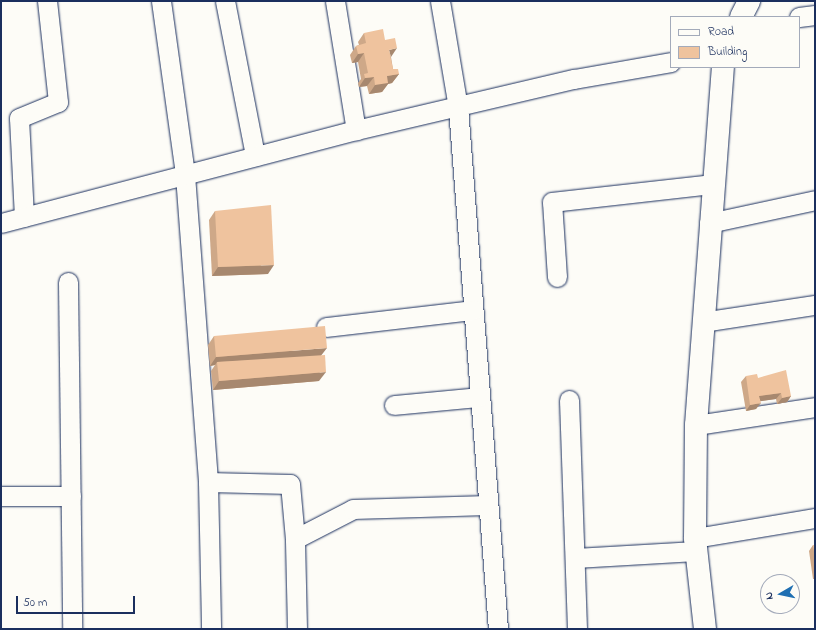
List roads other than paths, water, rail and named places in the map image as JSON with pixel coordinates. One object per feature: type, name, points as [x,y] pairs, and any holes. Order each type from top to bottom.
[{"type":"street","points":[[24,217],[19,118],[58,102],[47,1]]},
{"type":"street","points":[[161,1],[185,175],[208,482],[211,629]]},
{"type":"street","points":[[225,1],[255,156]]},
{"type":"street","points":[[335,1],[356,130]]},
{"type":"street","points":[[440,1],[458,107],[487,505],[498,629]]},
{"type":"street","points":[[742,16],[749,1]]},
{"type":"street","points":[[800,17],[815,14]]},
{"type":"street","points":[[1,223],[356,130],[574,79],[670,62]]},
{"type":"street","points":[[705,629],[696,544],[696,425],[709,222],[723,68]]},
{"type":"street","points":[[557,277],[552,202],[713,184]]},
{"type":"street","points":[[709,222],[815,200]]},
{"type":"street","points":[[68,282],[72,629]]},
{"type":"street","points":[[702,322],[815,304]]},
{"type":"street","points":[[326,327],[473,310]]},
{"type":"street","points":[[394,405],[479,397]]},
{"type":"street","points":[[570,400],[577,629]]},
{"type":"street","points":[[696,425],[815,407]]},
{"type":"street","points":[[208,482],[290,484],[295,538],[297,629]]},
{"type":"street","points":[[1,496],[71,496]]},
{"type":"street","points":[[295,538],[354,509],[487,505]]},
{"type":"street","points":[[576,558],[696,544],[815,518]]}]
